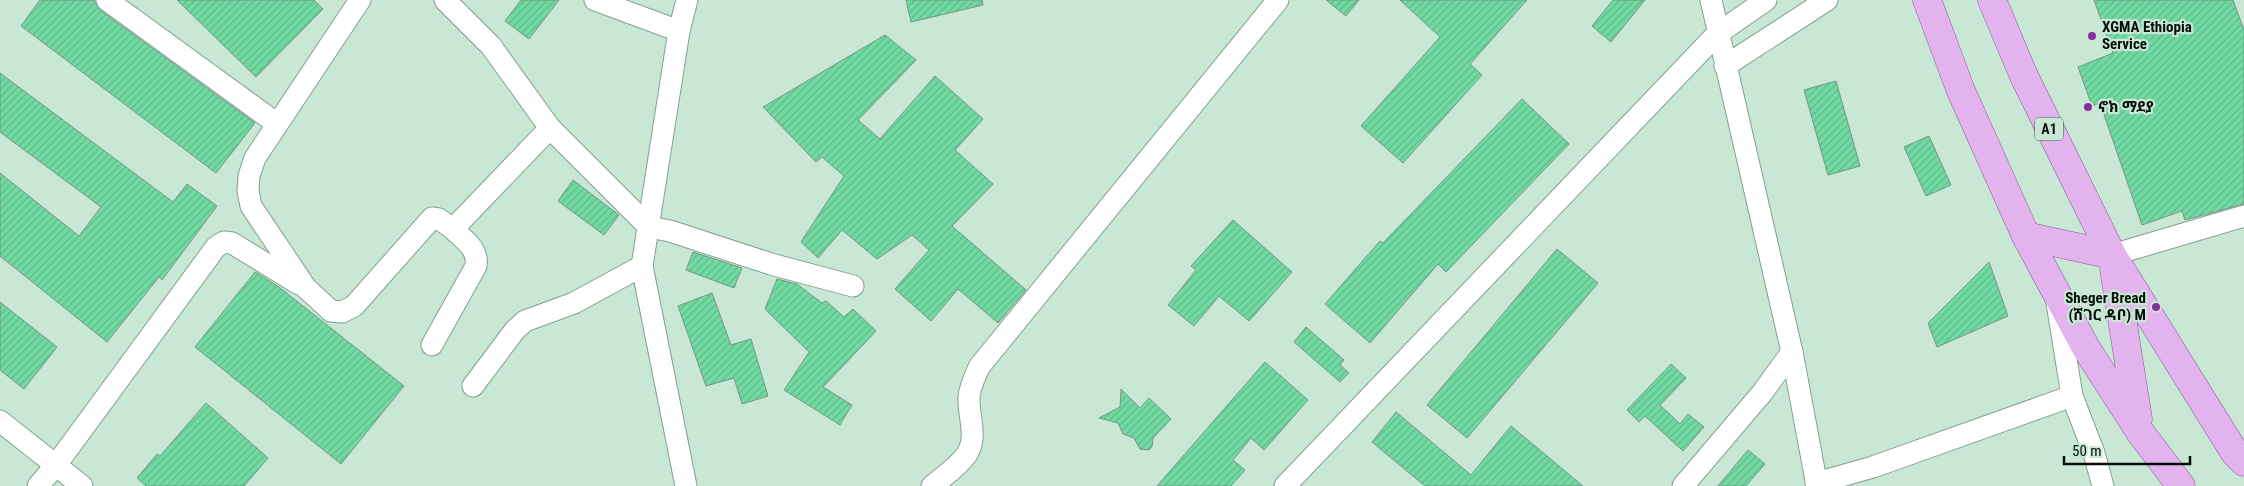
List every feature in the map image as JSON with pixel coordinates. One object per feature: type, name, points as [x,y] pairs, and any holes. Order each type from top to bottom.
[{"type":"main road","name":"A1","points":[[1927,0],[1961,91],[2026,236],[2086,348],[2140,432],[2181,486]]},
{"type":"main road","name":"A1","points":[[1992,0],[2023,74],[2112,255],[2235,453],[2244,462]]},
{"type":"main road","points":[[2026,236],[2112,255]]},
{"type":"main road","name":"A1","points":[[2112,255],[2140,432]]},
{"type":"street","points":[[107,0],[276,123]]},
{"type":"street","points":[[306,288],[251,206],[248,191],[249,176],[255,158],[276,123],[360,0]]},
{"type":"street","points":[[445,0],[491,46],[550,128],[649,227],[670,231],[771,264],[853,286]]},
{"type":"street","points":[[595,0],[679,31]]},
{"type":"street","points":[[686,486],[642,266],[679,31],[687,0]]},
{"type":"street","points":[[932,486],[955,468],[967,453],[973,438],[969,398],[971,384],[979,367],[1278,0]]},
{"type":"street","points":[[1711,0],[1792,352],[1817,485],[2072,396]]},
{"type":"street","points":[[1285,486],[1718,34],[1766,0]]},
{"type":"street","points":[[1725,66],[1827,0]]},
{"type":"street","points":[[453,229],[550,128]]},
{"type":"street","points":[[2112,255],[2244,216]]},
{"type":"street","points":[[38,486],[56,465],[216,247],[224,242],[232,243],[306,288],[332,311],[342,312],[354,306],[432,218],[440,219],[475,251],[478,257],[476,266],[432,345]]},
{"type":"street","points":[[473,386],[515,330],[525,322],[574,303],[642,266]]},
{"type":"street","points":[[2056,290],[2072,396],[2094,453],[2103,486]]},
{"type":"street","points":[[1683,486],[1762,393],[1792,352]]},
{"type":"street","points":[[0,421],[82,486]]},
{"type":"building","points":[[40,0],[94,0],[100,10],[255,123],[216,173],[21,26]]},
{"type":"building","points":[[177,0],[314,0],[323,9],[256,77]]},
{"type":"building","points":[[521,0],[559,0],[529,39],[505,21]]},
{"type":"building","points":[[906,0],[982,0],[983,5],[911,22]]},
{"type":"building","points":[[1326,0],[1359,0],[1346,16]]},
{"type":"building","points":[[1400,0],[1527,0],[1470,64],[1482,75],[1403,163],[1361,126],[1440,37]]},
{"type":"building","points":[[1613,0],[1645,0],[1611,42],[1592,26]]},
{"type":"building","points":[[2094,0],[2233,0],[2244,30],[2244,204],[2185,220],[2182,211],[2142,225],[2100,103],[2092,106],[2078,67],[2113,53]]},
{"type":"building","points":[[885,35],[916,60],[858,120],[880,139],[935,76],[983,119],[955,150],[993,184],[952,226],[1026,290],[998,323],[958,289],[931,321],[895,289],[929,250],[912,235],[877,259],[842,230],[818,258],[801,242],[844,176],[822,157],[816,162],[763,107]]},
{"type":"building","points":[[0,73],[173,202],[187,184],[217,206],[162,280],[159,277],[107,342],[0,256],[0,173],[79,236],[101,207],[0,132]]},
{"type":"building","points":[[1836,81],[1860,166],[1828,175],[1804,90]]},
{"type":"building","points":[[1522,99],[1569,144],[1446,272],[1438,264],[1370,343],[1325,304],[1380,241],[1383,243]]},
{"type":"building","points":[[1929,136],[1951,185],[1926,196],[1904,147]]},
{"type":"building","points":[[573,180],[619,215],[604,235],[558,201]]},
{"type":"building","points":[[1233,220],[1292,272],[1249,321],[1219,296],[1194,326],[1168,305],[1196,270],[1191,266]]},
{"type":"building","points":[[1557,249],[1598,283],[1467,438],[1427,405]]},
{"type":"building","points":[[693,252],[742,268],[734,288],[686,270]]},
{"type":"building","points":[[1989,262],[2008,316],[1937,347],[1928,323]]},
{"type":"building","points":[[255,272],[279,287],[404,386],[341,464],[195,347]]},
{"type":"building","points":[[777,279],[797,284],[822,303],[826,301],[844,317],[853,309],[876,331],[823,387],[852,405],[840,425],[784,390],[809,352],[765,309]]},
{"type":"building","points":[[712,293],[731,345],[751,339],[768,396],[742,404],[734,378],[706,386],[678,306]]},
{"type":"building","points":[[0,302],[57,347],[24,389],[0,370]]},
{"type":"building","points":[[1306,327],[1344,360],[1340,365],[1349,373],[1340,382],[1294,342]]},
{"type":"building","points":[[1265,362],[1308,400],[1264,450],[1251,438],[1233,460],[1245,470],[1231,486],[1157,486]]},
{"type":"building","points":[[1671,364],[1686,378],[1660,405],[1680,424],[1688,414],[1704,427],[1683,451],[1645,416],[1639,422],[1627,410]]},
{"type":"building","points":[[1121,389],[1140,408],[1149,398],[1171,419],[1153,438],[1152,447],[1149,450],[1140,449],[1134,438],[1123,434],[1118,423],[1099,418],[1120,407]]},
{"type":"building","points":[[206,403],[268,458],[244,486],[146,486],[137,478],[157,454],[160,456]]},
{"type":"building","points":[[1396,412],[1471,475],[1511,426],[1583,486],[1425,486],[1372,442]]},
{"type":"building","points":[[1748,450],[1765,464],[1746,486],[1718,486]]},
{"type":"place","name":"XGMA Ethiopia Service","points":[[2092,36]]},
{"type":"place","name":"ኖክ ማደያ","points":[[2088,107]]},
{"type":"place","name":"Sheger Bread (ሸገር ዳቦ) M","points":[[2156,307]]}]
